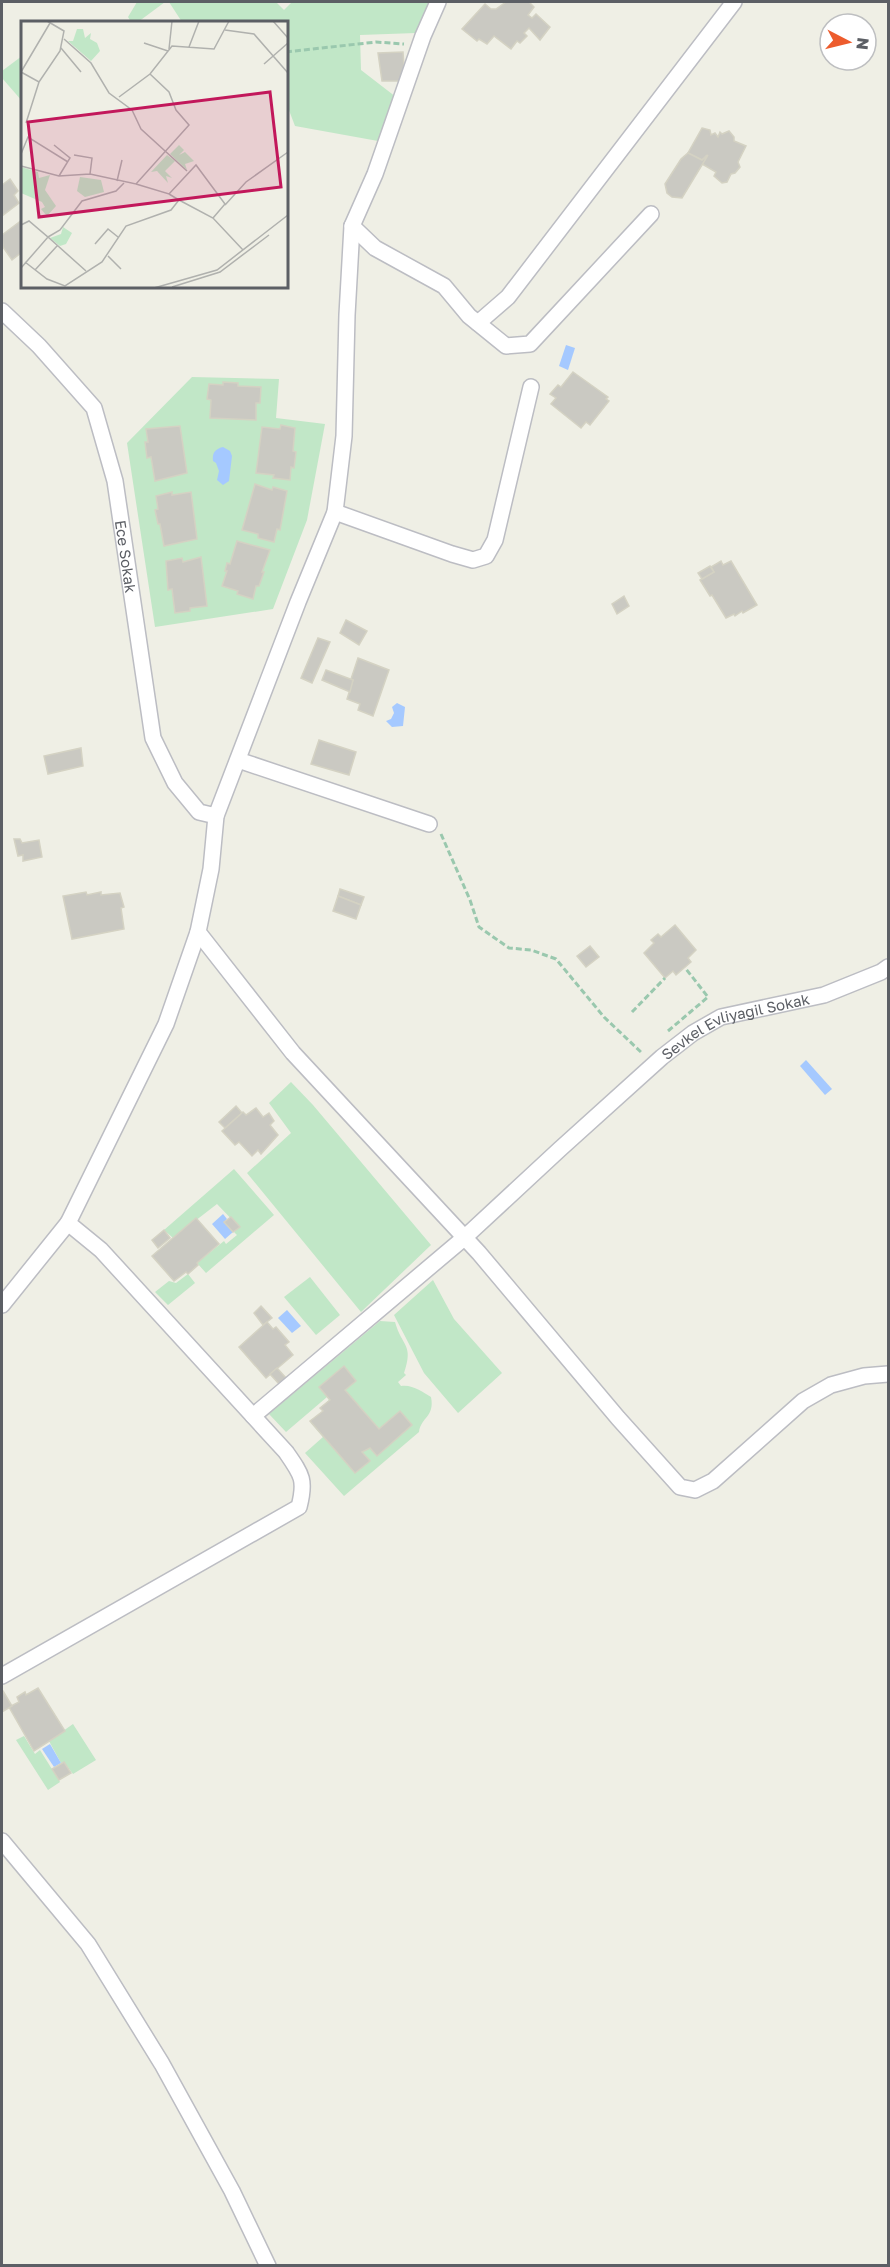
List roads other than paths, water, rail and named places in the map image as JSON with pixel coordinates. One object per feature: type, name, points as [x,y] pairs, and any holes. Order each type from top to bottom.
[{"type":"street","points":[[2,1305],[68,1223],[166,1024],[198,932],[211,870],[216,816],[335,512],[344,436],[352,226],[375,174],[420,45],[438,2]]},
{"type":"street","points":[[478,323],[508,297],[734,2]]},
{"type":"street","points":[[352,226],[375,248],[444,286],[478,323],[506,346],[530,344],[651,214]]},
{"type":"street","name":"Ece Sokak","points":[[2,311],[39,346],[94,408],[115,481],[153,738],[175,783],[199,812],[216,816]]},
{"type":"street","points":[[335,512],[452,554],[473,560],[486,556],[495,540],[531,387]]},
{"type":"street","points":[[238,759],[429,824]]},
{"type":"street","points":[[198,932],[293,1053],[479,1253],[618,1418],[680,1487],[695,1490],[713,1481],[803,1401],[831,1385],[864,1376],[888,1374]]},
{"type":"street","name":"Sevkel Evliyagil Sokak","points":[[464,1238],[662,1057],[693,1033],[721,1017],[824,995],[888,967]]},
{"type":"street","points":[[2,1676],[299,1507],[304,1488],[298,1469],[286,1452],[100,1250],[68,1223]]},
{"type":"street","points":[[253,1416],[464,1238]]},
{"type":"street","points":[[2,1841],[88,1944],[174,2084],[232,2191],[268,2265]]},
{"type":"water","points":[[566,345],[575,348],[568,370],[559,366]]},
{"type":"water","points":[[223,447],[230,451],[232,456],[229,481],[223,485],[217,480],[219,471],[213,458],[215,452]]},
{"type":"water","points":[[397,703],[405,707],[403,726],[392,727],[386,721],[391,719],[394,713],[392,707]]},
{"type":"water","points":[[806,1060],[832,1089],[825,1095],[800,1066]]},
{"type":"water","points":[[223,1214],[227,1219],[224,1222],[233,1232],[225,1239],[212,1224]]},
{"type":"water","points":[[287,1310],[301,1326],[292,1333],[278,1318]]},
{"type":"water","points":[[50,1744],[61,1763],[54,1767],[42,1749]]}]
